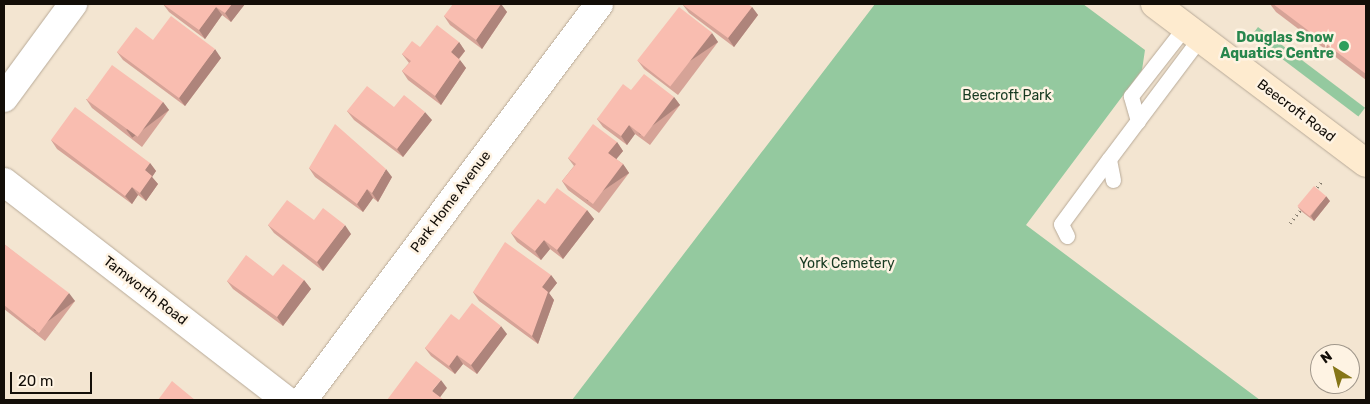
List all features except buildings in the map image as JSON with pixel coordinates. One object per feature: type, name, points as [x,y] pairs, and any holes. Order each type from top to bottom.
[{"type":"street","points":[[4,98],[73,4]]},
{"type":"street","name":"Park Home Avenue","points":[[303,400],[599,4]]},
{"type":"street","name":"Beecroft Road","points":[[1155,4],[1366,163]]},
{"type":"street","name":"Tamworth Road","points":[[4,182],[286,400]]},
{"type":"lane","points":[[1067,236],[1061,224],[1151,103],[1192,33]]},
{"type":"lane","points":[[1138,121],[1131,96],[1192,33]]},
{"type":"lane","points":[[1151,103],[1155,122]]},
{"type":"lane","points":[[1109,159],[1113,180]]},
{"type":"path","points":[[1290,224],[1323,180]]},
{"type":"green space","name":"York Cemetery","points":[[875,4],[1083,4],[1145,50],[1142,70],[1026,225],[1260,400],[572,400]]},
{"type":"green space","points":[[1258,27],[1365,108],[1358,116],[1251,36]]},
{"type":"place","name":"Douglas Snow Aquatics Centre","points":[[1344,46]]},
{"type":"park label","name":"Beecroft Park","points":[[1007,96]]}]
